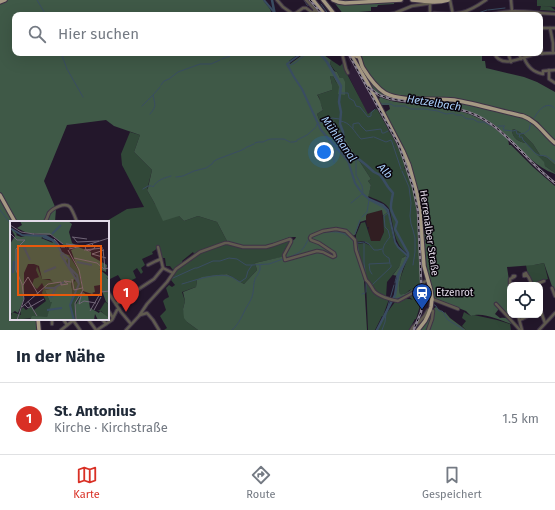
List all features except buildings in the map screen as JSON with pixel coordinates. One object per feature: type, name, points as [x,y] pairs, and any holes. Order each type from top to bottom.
[{"type":"main road","points":[[0,2],[4,0]]},
{"type":"main road","points":[[313,0],[323,12]]},
{"type":"main road","points":[[323,0],[333,12]]},
{"type":"main road","points":[[333,0],[341,3],[401,0]]},
{"type":"main road","points":[[412,0],[435,2],[449,0]]},
{"type":"main road","points":[[354,57],[377,86],[391,96],[400,98],[454,100],[523,116],[536,122],[555,143]]},
{"type":"main road","name":"Herrenalber Straße","points":[[354,57],[401,145],[409,165],[419,205],[423,261],[431,291],[432,312],[418,330]]},
{"type":"main road","points":[[0,195],[14,221]]},
{"type":"main road","points":[[38,320],[39,330]]},
{"type":"street","points":[[278,0],[290,12]]},
{"type":"street","points":[[306,0],[315,10]]},
{"type":"street","points":[[449,0],[452,12]]},
{"type":"street","points":[[466,12],[486,0]]},
{"type":"street","points":[[511,0],[512,11]]},
{"type":"street","points":[[397,12],[412,6],[435,2]]},
{"type":"street","points":[[430,4],[431,12]]},
{"type":"street","points":[[297,12],[302,8],[306,8],[312,12]]},
{"type":"street","points":[[500,12],[526,12]]},
{"type":"street","points":[[543,13],[555,14]]},
{"type":"street","points":[[543,28],[555,28]]},
{"type":"street","points":[[543,54],[554,53],[550,28]]},
{"type":"street","points":[[343,56],[348,72]]},
{"type":"street","points":[[496,56],[505,62],[511,62],[527,56]]},
{"type":"street","points":[[509,56],[511,62]]},
{"type":"street","points":[[523,58],[530,68],[537,73],[549,74]]},
{"type":"street","points":[[549,70],[549,79],[555,83]]},
{"type":"street","points":[[543,74],[543,71],[555,70]]},
{"type":"street","points":[[46,221],[52,210],[64,205],[70,206],[77,221]]},
{"type":"street","points":[[126,330],[140,315],[147,304],[167,282],[176,269],[200,252],[220,244],[230,243],[243,247],[254,247],[273,245],[291,239],[292,241],[284,258],[287,260],[317,252],[323,252],[333,257],[334,253],[310,238],[311,236],[323,231],[336,229],[344,230],[353,237],[366,280],[378,295],[398,301],[421,288],[424,282],[428,280]]},
{"type":"street","points":[[158,247],[163,268]]},
{"type":"street","points":[[148,265],[161,259]]},
{"type":"street","points":[[163,268],[173,273]]},
{"type":"street","points":[[116,304],[154,279],[163,268]]},
{"type":"street","points":[[527,275],[531,282]]},
{"type":"street","points":[[510,282],[512,278]]},
{"type":"street","points":[[552,288],[555,296]]},
{"type":"street","points":[[109,294],[124,317],[131,324]]},
{"type":"street","points":[[432,299],[458,309]]},
{"type":"street","points":[[496,304],[521,330]]},
{"type":"street","points":[[89,320],[96,330],[112,320],[116,311],[119,309]]},
{"type":"street","points":[[412,330],[414,325],[421,320],[428,310],[432,312],[431,323],[428,330]]},
{"type":"street","points":[[109,312],[113,318]]},
{"type":"street","points":[[140,315],[147,313],[153,320],[158,330]]},
{"type":"street","points":[[539,330],[555,313]]},
{"type":"street","points":[[521,330],[520,320],[524,318]]},
{"type":"street","points":[[543,318],[545,324]]},
{"type":"street","points":[[64,320],[67,325]]},
{"type":"street","points":[[63,329],[74,320],[80,330]]},
{"type":"street","points":[[103,320],[106,324]]},
{"type":"street","points":[[512,325],[521,330]]},
{"type":"shaded area","points":[[346,56],[351,56],[395,138],[403,153],[406,166],[401,153],[377,109],[375,107],[368,114],[364,107],[348,75],[351,65]]},
{"type":"shaded area","points":[[377,93],[396,100],[453,108],[390,100],[376,94]]},
{"type":"shaded area","points":[[453,108],[475,114],[488,121],[502,131],[541,170],[540,171],[501,132],[488,122],[475,115]]},
{"type":"shaded area","points":[[382,210],[384,232],[380,241],[371,241],[366,216],[369,213]]},
{"type":"green space","points":[[0,0],[263,0],[271,12],[12,12],[12,56],[296,56],[289,61],[290,64],[301,56],[325,56],[331,60],[330,64],[334,71],[337,72],[340,78],[343,78],[345,82],[345,95],[338,94],[339,87],[333,76],[330,76],[332,90],[317,95],[323,110],[317,114],[320,122],[331,117],[371,179],[368,181],[371,185],[368,198],[384,206],[388,212],[383,216],[382,210],[367,214],[366,220],[360,222],[355,235],[352,236],[364,280],[367,330],[198,330],[187,322],[184,318],[183,309],[185,301],[183,292],[196,287],[197,280],[202,277],[227,274],[244,284],[257,270],[255,263],[285,256],[292,241],[296,237],[287,238],[266,246],[250,246],[227,241],[217,222],[198,216],[184,221],[179,216],[163,221],[147,190],[152,170],[134,152],[140,135],[114,126],[106,120],[67,125],[44,181],[56,209],[55,221],[10,221],[10,320],[37,320],[38,330],[0,330]]},
{"type":"green space","points":[[392,0],[394,1],[394,4],[371,7],[371,11],[342,12],[333,1]]},
{"type":"green space","points":[[537,0],[555,0],[555,7],[542,6],[551,7],[555,11],[540,10],[541,6],[537,6]]},
{"type":"green space","points":[[361,56],[482,56],[482,61],[485,61],[486,68],[524,77],[555,92],[555,141],[538,122],[529,117],[516,113],[443,98],[392,95],[379,87],[364,66]]},
{"type":"green space","points":[[331,60],[340,66],[344,62],[347,74],[368,114],[377,109],[397,143],[406,166],[404,168],[407,169],[413,189],[417,213],[421,288],[410,290],[404,294],[400,294],[399,285],[409,254],[404,251],[398,243],[389,209],[384,203],[368,196],[371,185],[368,181],[371,179],[331,117],[320,122],[317,114],[323,110],[317,95],[332,90],[330,76],[333,76],[345,95],[340,78],[330,64]]},
{"type":"green space","points":[[361,68],[389,96],[450,101],[530,120],[555,144],[555,165],[547,158],[540,155],[533,144],[523,134],[514,129],[512,130],[512,133],[518,141],[526,143],[544,162],[545,166],[555,174],[537,165],[501,130],[482,117],[471,112],[446,106],[396,100],[382,96],[370,85]]},
{"type":"green space","points":[[380,97],[397,102],[448,108],[478,118],[504,135],[508,140],[509,145],[511,145],[555,186],[555,295],[544,263],[507,267],[509,282],[507,282],[507,314],[498,307],[495,314],[500,318],[508,319],[514,325],[487,316],[471,316],[466,311],[433,298],[424,265],[421,212],[410,164],[402,144],[384,113],[390,109],[389,105],[380,105],[378,102]]},
{"type":"green space","points":[[514,129],[523,134],[533,144],[540,155],[547,158],[555,165],[555,173],[545,166],[526,143],[518,141],[512,133],[512,130]]},
{"type":"green space","points":[[130,132],[140,135],[134,152],[152,170],[147,190],[155,204],[179,216],[184,221],[198,216],[217,222],[227,241],[243,244],[256,246],[285,239],[291,240],[282,257],[255,263],[257,270],[244,284],[227,274],[197,280],[196,287],[182,292],[185,301],[183,309],[187,322],[198,330],[164,330],[167,328],[160,316],[166,310],[163,301],[169,297],[166,288],[169,285],[172,287],[175,285],[171,280],[177,269],[199,254],[219,244],[194,254],[193,252],[182,261],[183,263],[173,270],[170,266],[166,266],[165,258],[162,258],[158,248],[152,252],[153,254],[142,259],[145,265],[141,268],[143,272],[141,274],[137,268],[133,271],[136,278],[128,282],[126,279],[125,280],[128,286],[126,288],[118,275],[109,280],[109,221],[107,221],[127,209],[144,207],[122,165],[121,154]]},
{"type":"green space","points":[[388,212],[394,242],[407,256],[403,257],[399,267],[387,282],[386,297],[377,293],[369,284],[356,244],[365,243],[371,246],[364,241],[356,242],[356,235],[361,223],[365,222],[371,241],[380,241],[384,232],[383,216]]},
{"type":"green space","points":[[406,256],[407,259],[400,281],[400,294],[405,294],[412,289],[419,287],[419,289],[403,297],[393,299],[398,276],[393,275],[399,267],[402,258]]},
{"type":"green space","points":[[544,263],[548,279],[540,282],[531,282],[526,265]]},
{"type":"green space","points":[[366,282],[374,292],[389,299],[383,316],[375,330],[368,330]]},
{"type":"green space","points":[[421,289],[420,306],[416,319],[409,330],[377,330],[383,318],[395,302],[406,297],[407,299],[413,300],[408,296]]},
{"type":"green space","points":[[436,307],[444,313],[445,312],[450,318],[466,330],[420,330],[429,314]]},
{"type":"green space","points":[[464,312],[471,316],[474,315],[510,324],[511,330],[466,330],[462,326],[466,321],[462,318]]},
{"type":"waterway","points":[[37,0],[44,12]]},
{"type":"waterway","points":[[264,0],[274,12]]},
{"type":"waterway","name":"Alb","points":[[272,0],[274,12]]},
{"type":"waterway","points":[[304,0],[307,5],[310,6]]},
{"type":"waterway","points":[[321,4],[327,12]]},
{"type":"waterway","points":[[488,10],[505,8]]},
{"type":"waterway","points":[[481,12],[487,10]]},
{"type":"waterway","points":[[62,56],[67,69],[83,97]]},
{"type":"waterway","points":[[222,59],[230,56]]},
{"type":"waterway","name":"Mühlkanal","points":[[298,56],[287,64],[302,89],[321,130],[348,161],[355,183],[363,194],[369,199],[383,205],[388,210],[395,242],[398,247],[408,256]]},
{"type":"waterway","points":[[288,66],[295,63],[303,56]]},
{"type":"waterway","name":"Alb","points":[[322,56],[341,86],[339,102],[341,112],[340,124],[343,132],[344,144],[349,151],[374,172],[380,175],[393,193],[391,208],[397,222],[395,229],[408,253],[398,276],[395,295],[377,330]]},
{"type":"waterway","points":[[161,85],[164,81],[178,72],[200,64],[211,64],[220,60]]},
{"type":"waterway","points":[[150,114],[155,105],[153,95],[160,87]]},
{"type":"waterway","name":"Hetzelbach","points":[[341,93],[348,93],[349,98],[354,101],[356,106],[360,107],[368,117],[371,116],[371,113],[375,109]]},
{"type":"waterway","points":[[142,106],[153,95]]},
{"type":"waterway","name":"Hetzelbach","points":[[380,104],[391,104],[395,106]]},
{"type":"waterway","points":[[534,118],[543,107],[549,105],[554,108]]},
{"type":"waterway","name":"Hetzelbach","points":[[396,106],[405,106],[411,109],[438,111],[446,114],[453,113],[478,122],[484,122],[491,126]]},
{"type":"waterway","points":[[320,123],[332,118],[340,119]]},
{"type":"waterway","points":[[340,121],[350,125],[361,139],[373,137]]},
{"type":"waterway","points":[[526,132],[529,130],[531,121]]},
{"type":"waterway","name":"Mühlkanal","points":[[316,127],[319,123]]},
{"type":"waterway","points":[[353,128],[353,124],[359,123],[366,131],[381,129],[382,133],[388,131]]},
{"type":"waterway","name":"Hetzelbach","points":[[498,126],[505,126],[503,128],[504,130],[516,130],[517,134],[520,134],[519,137],[522,137],[535,153],[546,156],[555,162]]},
{"type":"waterway","points":[[297,140],[307,135],[315,128]]},
{"type":"waterway","name":"Hetzelbach","points":[[520,134],[525,133]]},
{"type":"waterway","points":[[374,137],[386,142],[391,140],[401,169]]},
{"type":"waterway","points":[[339,148],[340,139],[343,138]]},
{"type":"waterway","points":[[255,143],[271,139],[284,139],[290,142]]},
{"type":"waterway","points":[[291,142],[297,141]]},
{"type":"waterway","points":[[176,177],[206,168],[214,161],[254,144]]},
{"type":"waterway","points":[[331,157],[337,149]]},
{"type":"waterway","points":[[334,152],[334,162]]},
{"type":"waterway","name":"Mühlkanal","points":[[356,157],[356,175],[362,186],[363,192]]},
{"type":"waterway","points":[[402,171],[409,187],[411,203],[410,216],[415,238],[413,265]]},
{"type":"waterway","points":[[152,186],[153,187],[161,180],[171,176]]},
{"type":"waterway","points":[[143,189],[151,186]]},
{"type":"waterway","points":[[351,203],[362,194]]},
{"type":"waterway","name":"Mühlkanal","points":[[362,217],[367,212],[369,200],[384,208],[387,212]]},
{"type":"waterway","points":[[0,210],[10,223]]},
{"type":"waterway","points":[[388,213],[384,216],[385,227],[388,230],[390,237],[384,245],[383,251],[389,258],[390,264]]},
{"type":"waterway","points":[[355,234],[360,220]]},
{"type":"waterway","points":[[323,232],[336,232],[347,235],[354,242]]},
{"type":"waterway","points":[[311,238],[317,235]]},
{"type":"waterway","points":[[286,258],[300,252],[308,240]]},
{"type":"waterway","points":[[357,243],[364,242]]},
{"type":"waterway","points":[[365,242],[374,250],[382,249]]},
{"type":"waterway","points":[[357,243],[359,254]]},
{"type":"waterway","points":[[364,243],[366,278]]},
{"type":"waterway","points":[[173,278],[213,261],[220,261],[229,258],[237,259],[246,265],[252,265]]},
{"type":"waterway","points":[[182,284],[217,275],[229,276],[240,282],[246,278],[252,265],[269,264],[283,259]]},
{"type":"waterway","points":[[372,274],[369,264],[389,263]]},
{"type":"waterway","points":[[257,276],[260,270],[260,265]]},
{"type":"waterway","points":[[372,285],[391,267],[391,265]]},
{"type":"waterway","name":"Alb","points":[[395,283],[403,265]]},
{"type":"waterway","points":[[232,330],[238,323],[251,299],[256,277]]},
{"type":"waterway","points":[[366,282],[366,292]]},
{"type":"waterway","name":"Alb","points":[[382,330],[394,285]]},
{"type":"waterway","points":[[409,296],[420,296]]},
{"type":"waterway","name":"Alb","points":[[393,299],[402,297]]},
{"type":"waterway","points":[[433,304],[439,311],[444,313]]},
{"type":"waterway","points":[[444,314],[448,320],[463,330]]},
{"type":"railway","points":[[310,0],[320,12]]},
{"type":"railway","points":[[350,56],[398,143],[413,187],[418,211],[422,303],[421,312],[414,329]]},
{"type":"railway","points":[[368,87],[379,95],[391,99],[457,109],[477,116],[494,126],[555,183]]},
{"type":"place","name":"Etzenrot","points":[[422,310]]},
{"type":"place","name":"St. Antonius","points":[[126,312]]}]
